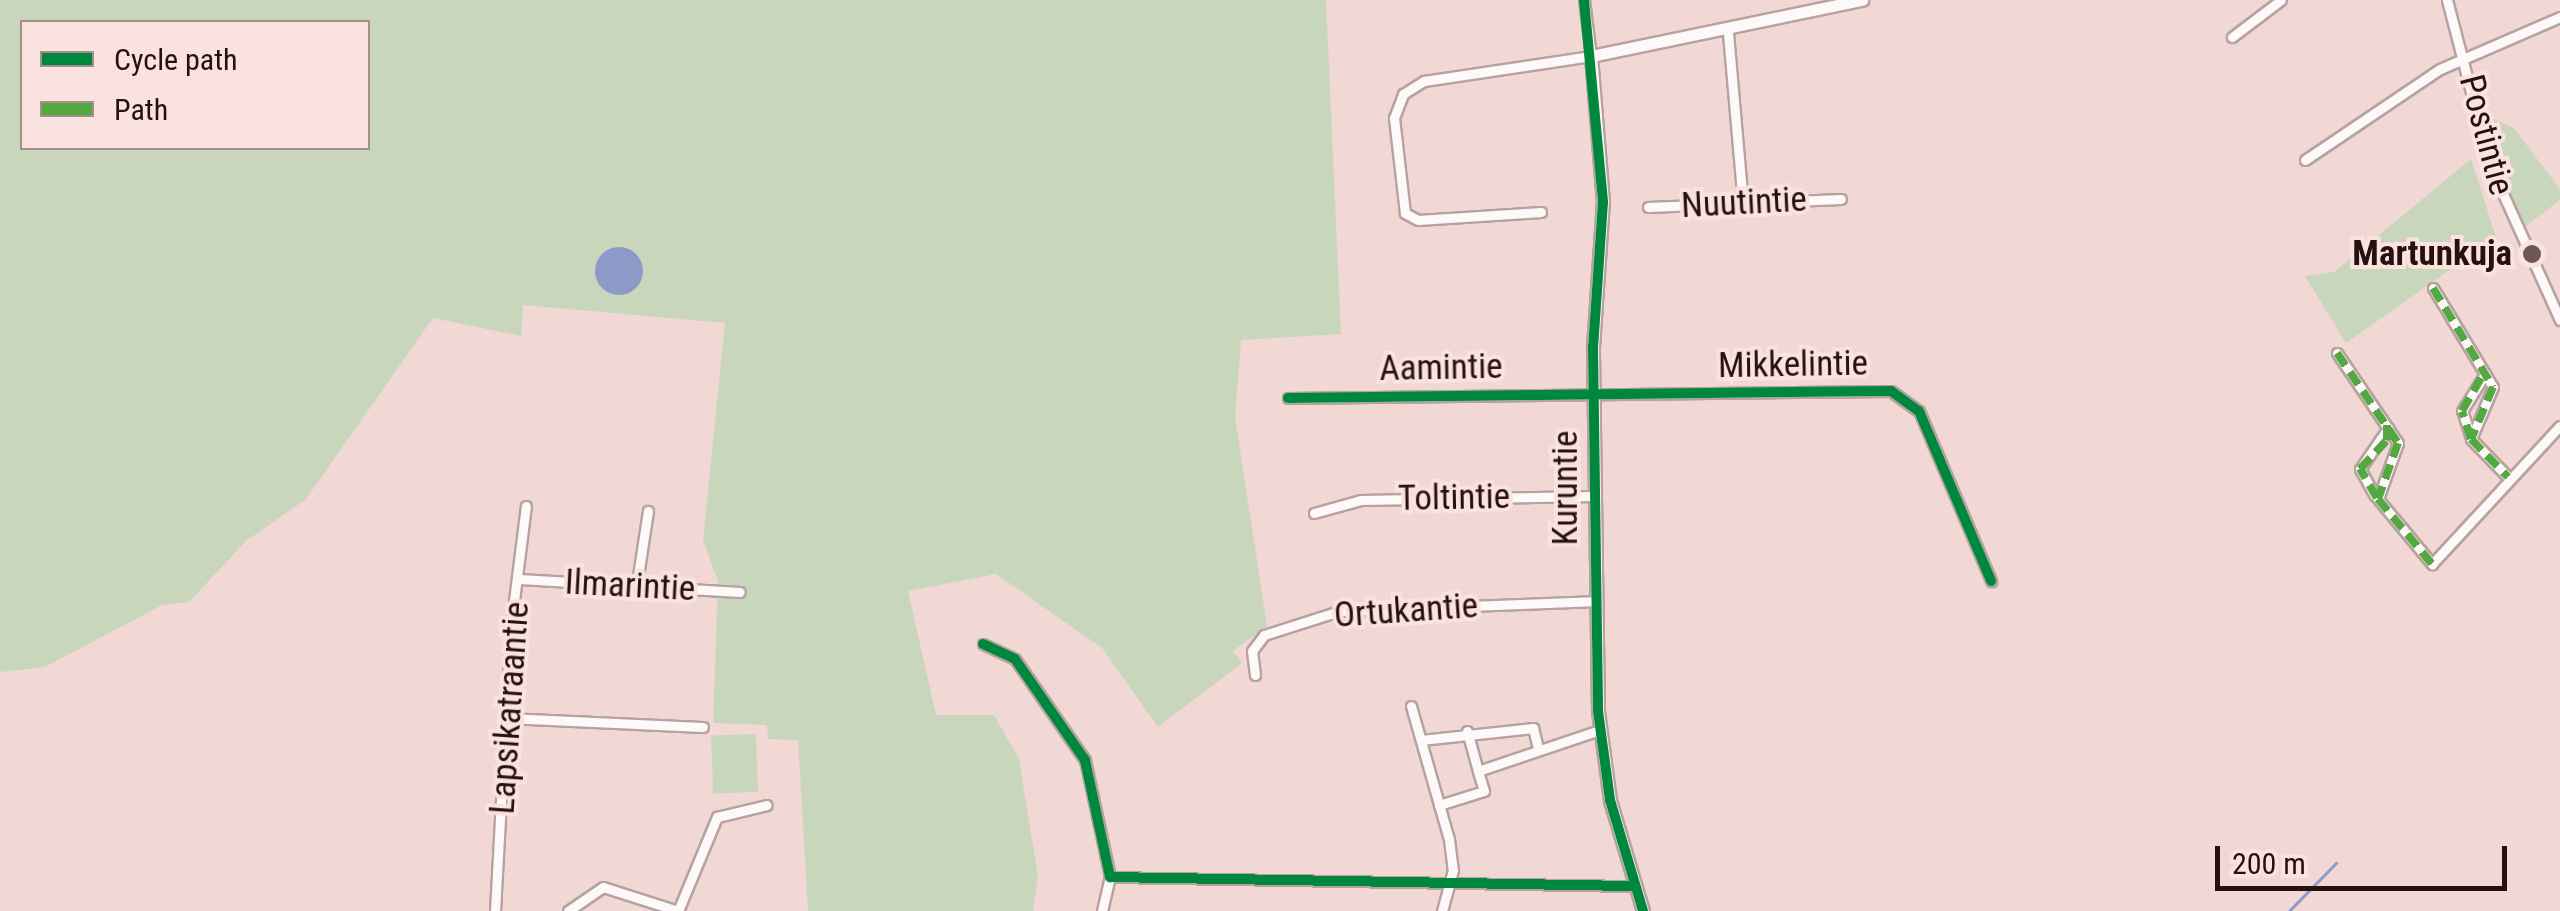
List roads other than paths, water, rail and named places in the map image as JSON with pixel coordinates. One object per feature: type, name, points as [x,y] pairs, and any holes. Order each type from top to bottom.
[{"type":"street","name":"Kuruntie","points":[[1584,0],[1603,202],[1594,395],[1594,602],[1600,730],[1631,886],[1643,911]]},
{"type":"street","points":[[1541,212],[1418,220],[1404,213],[1394,118],[1410,87],[1728,33],[1862,0]]},
{"type":"street","points":[[2232,38],[2281,0]]},
{"type":"street","name":"Postintie","points":[[2447,0],[2503,202],[2560,320]]},
{"type":"street","points":[[2305,160],[2466,59],[2560,17]]},
{"type":"street","points":[[1728,33],[1743,203]]},
{"type":"street","name":"Nuutintie","points":[[1648,207],[1840,198]]},
{"type":"street","points":[[2433,288],[2485,371],[2493,394],[2472,438]]},
{"type":"street","points":[[2337,353],[2387,425],[2399,454],[2378,482],[2378,499]]},
{"type":"street","points":[[2485,371],[2462,411],[2472,438],[2508,477]]},
{"type":"street","name":"Mikkelintie","points":[[1594,395],[1903,394],[1919,411],[1991,582]]},
{"type":"street","name":"Aamintie","points":[[1288,398],[1594,395]]},
{"type":"street","points":[[2387,425],[2387,440],[2360,469],[2378,499],[2432,564],[2508,477],[2560,426]]},
{"type":"street","name":"Toltintie","points":[[1314,512],[1361,500],[1595,496]]},
{"type":"street","name":"Lapsikatraantie","points":[[495,911],[506,718],[526,506]]},
{"type":"street","points":[[636,589],[648,511]]},
{"type":"street","name":"Ilmarintie","points":[[520,579],[636,589],[740,592]]},
{"type":"street","name":"Ortukantie","points":[[1256,674],[1252,650],[1264,635],[1339,611],[1594,602]]},
{"type":"street","points":[[983,644],[1015,658],[1085,760],[1110,877],[1102,911]]},
{"type":"street","points":[[1411,706],[1453,870],[1444,889],[1442,911]]},
{"type":"street","points":[[506,718],[703,727]]},
{"type":"street","points":[[1421,740],[1467,731],[1533,728],[1538,748]]},
{"type":"street","points":[[1478,771],[1600,730]]},
{"type":"street","points":[[1439,805],[1484,791],[1467,731]]},
{"type":"street","points":[[568,911],[603,887],[678,911],[717,818],[767,805]]},
{"type":"street","points":[[1110,877],[1444,889],[1631,886]]},
{"type":"water","points":[[619,247],[636,254],[643,271],[636,288],[619,295],[602,288],[595,271],[602,254]]},
{"type":"waterway","points":[[2289,911],[2336,863]]},
{"type":"place","name":"Martunkuja","points":[[2532,254]]}]
